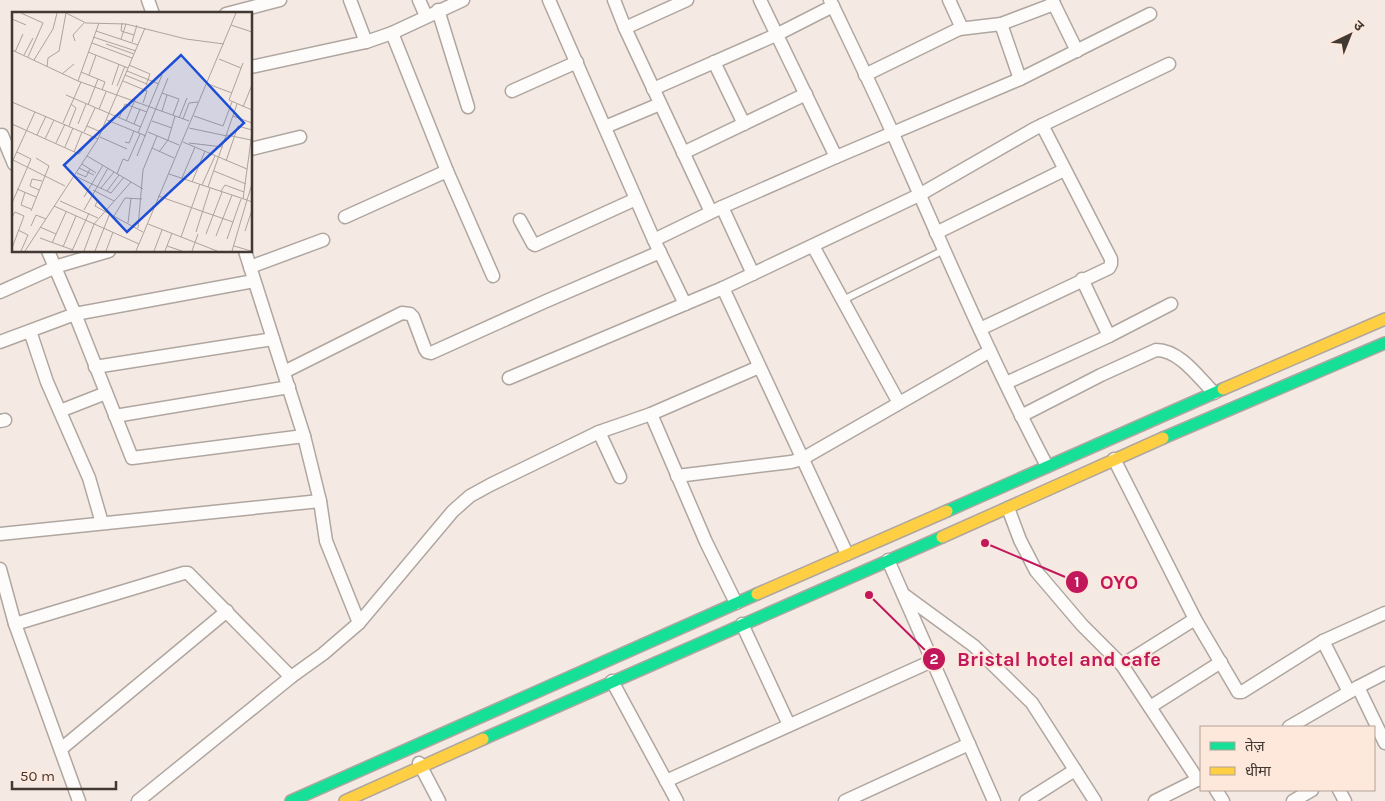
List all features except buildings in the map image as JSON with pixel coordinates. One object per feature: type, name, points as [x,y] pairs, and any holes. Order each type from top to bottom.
[{"type":"highway","points":[[291,801],[411,746],[1111,437],[1385,319]]},
{"type":"highway","points":[[345,801],[612,681],[1008,508],[1114,459],[1385,343]]},
{"type":"street","points":[[148,0],[152,12]]},
{"type":"street","points":[[234,12],[280,0]]},
{"type":"street","points":[[350,0],[366,42]]},
{"type":"street","points":[[419,0],[426,16]]},
{"type":"street","points":[[252,67],[366,42],[392,33],[463,0]]},
{"type":"street","points":[[549,0],[654,240],[685,304]]},
{"type":"street","points":[[614,0],[683,153],[753,274]]},
{"type":"street","points":[[625,28],[686,0]]},
{"type":"street","points":[[760,0],[836,157]]},
{"type":"street","points":[[949,0],[960,24],[959,29]]},
{"type":"street","points":[[865,75],[959,29],[1001,24],[1053,2],[1077,51]]},
{"type":"street","points":[[653,89],[776,35],[832,3],[990,351],[1047,466]]},
{"type":"street","points":[[438,10],[468,107]]},
{"type":"street","points":[[654,240],[716,210],[836,157],[1020,79],[1150,14]]},
{"type":"street","points":[[1001,24],[1020,79]]},
{"type":"street","points":[[392,33],[447,171],[492,276]]},
{"type":"street","points":[[512,92],[577,62]]},
{"type":"street","points":[[714,62],[744,124]]},
{"type":"street","points":[[509,378],[723,288],[813,246],[919,195],[1034,128],[1042,126],[1169,64]]},
{"type":"street","points":[[683,153],[806,94]]},
{"type":"street","points":[[605,127],[660,104]]},
{"type":"street","points":[[980,329],[1082,279],[1109,268],[1112,264],[1042,126]]},
{"type":"street","points":[[5,134],[12,157]]},
{"type":"street","points":[[252,149],[300,137]]},
{"type":"street","points":[[936,233],[1064,170]]},
{"type":"street","points":[[345,218],[447,171]]},
{"type":"street","points":[[520,220],[535,245],[636,199]]},
{"type":"street","points":[[250,267],[323,240]]},
{"type":"street","points":[[813,246],[899,403]]},
{"type":"street","points":[[48,252],[75,314],[130,456],[133,458],[304,436]]},
{"type":"street","points":[[0,292],[54,268],[106,252]]},
{"type":"street","points":[[246,252],[304,436],[320,502],[326,541],[359,623]]},
{"type":"street","points":[[284,372],[402,313],[413,316],[427,352],[432,352],[535,305],[660,252]]},
{"type":"street","points":[[1082,279],[1109,336]]},
{"type":"street","points":[[0,342],[75,314],[254,281]]},
{"type":"street","points":[[723,288],[847,554]]},
{"type":"street","points":[[1006,383],[1109,336],[1171,304]]},
{"type":"street","points":[[30,331],[47,382],[89,478],[102,523]]},
{"type":"street","points":[[96,367],[273,339]]},
{"type":"street","points":[[1021,416],[1101,375],[1156,350],[1163,350],[1179,358],[1214,393]]},
{"type":"street","points":[[677,476],[802,459],[990,351]]},
{"type":"street","points":[[138,801],[291,677],[323,654],[359,623],[454,511],[470,496],[599,432],[651,414],[759,367]]},
{"type":"street","points":[[115,416],[289,387]]},
{"type":"street","points":[[60,411],[106,393]]},
{"type":"street","points":[[651,414],[706,542],[736,603]]},
{"type":"street","points":[[599,432],[620,477]]},
{"type":"street","points":[[1114,459],[1195,618],[1237,690],[1241,693],[1323,641],[1385,613]]},
{"type":"street","points":[[0,534],[320,502]]},
{"type":"street","points":[[1008,508],[1020,540],[1036,571],[1082,625],[1122,665],[1200,779],[1155,801]]},
{"type":"street","points":[[888,560],[994,801]]},
{"type":"street","points":[[14,624],[184,573],[192,576],[291,677]]},
{"type":"street","points":[[0,576],[14,624],[80,801]]},
{"type":"street","points":[[903,594],[974,646],[1023,692],[1095,801]]},
{"type":"street","points":[[61,749],[227,611]]},
{"type":"street","points":[[1122,665],[1195,618]]},
{"type":"street","points":[[742,624],[789,725]]},
{"type":"street","points":[[1323,641],[1375,726]]},
{"type":"street","points":[[666,781],[932,661]]},
{"type":"street","points":[[1150,707],[1221,662]]},
{"type":"street","points":[[1291,726],[1353,689],[1385,673]]},
{"type":"street","points":[[612,681],[677,801]]},
{"type":"street","points":[[1375,726],[1385,743]]},
{"type":"street","points":[[845,801],[969,744]]},
{"type":"street","points":[[411,746],[438,801]]},
{"type":"street","points":[[1026,801],[1075,770]]},
{"type":"street","points":[[1293,801],[1310,791]]},
{"type":"lane","points":[[843,300],[944,250]]},
{"type":"traffic: fast","points":[[1163,438],[1385,343]]},
{"type":"traffic: fast","points":[[947,511],[1223,389]]},
{"type":"traffic: fast","points":[[483,739],[942,537]]},
{"type":"traffic: fast","points":[[291,801],[757,594]]},
{"type":"traffic: slow","points":[[1223,389],[1385,319]]},
{"type":"traffic: slow","points":[[942,537],[1163,438]]},
{"type":"traffic: slow","points":[[757,594],[947,511]]},
{"type":"traffic: slow","points":[[345,801],[483,739]]},
{"type":"place","name":"OYO","points":[[985,543]]},
{"type":"place","name":"Bristal hotel and cafe","points":[[869,595]]}]
